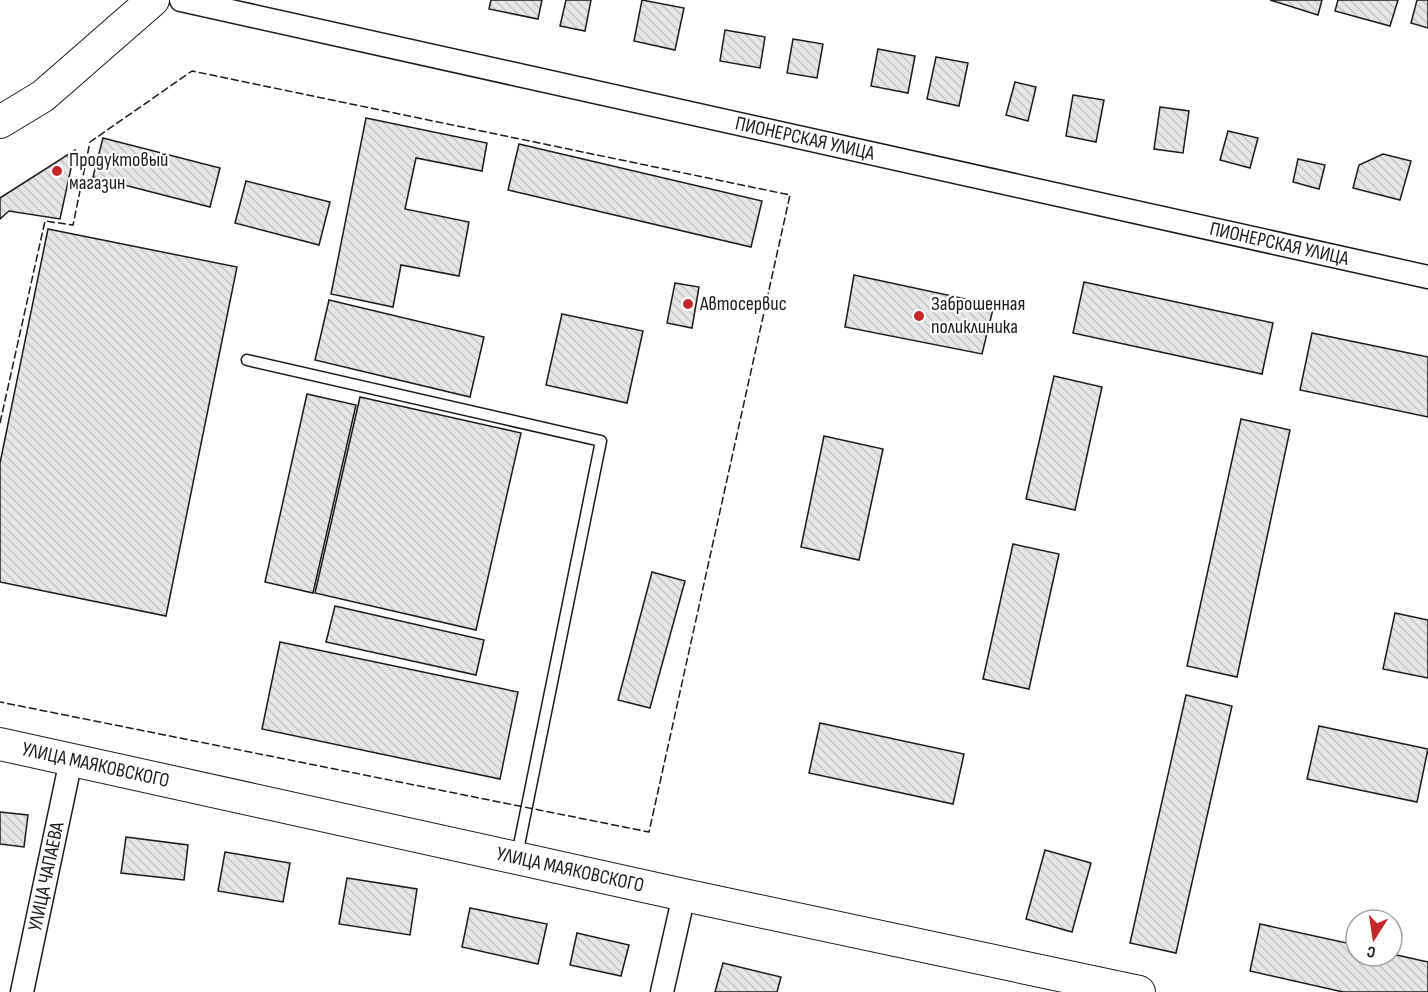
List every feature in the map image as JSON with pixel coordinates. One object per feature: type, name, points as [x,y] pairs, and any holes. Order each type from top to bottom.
[{"type":"main road","points":[[0,122],[43,96],[153,0]]},
{"type":"main road","name":"УЛИЦА МАЯКОВСКОГО","points":[[0,744],[684,895],[1139,992]]},
{"type":"street","name":"ПИОНЕРСКАЯ УЛИЦА","points":[[181,0],[1428,277]]},
{"type":"street","name":"УЛИЦА ЧАПАЕВА","points":[[22,992],[71,760]]},
{"type":"street","points":[[662,992],[684,895]]},
{"type":"lane","points":[[246,360],[601,441],[516,858]]},
{"type":"building","points":[[491,0],[542,0],[538,19],[489,9]]},
{"type":"building","points":[[566,0],[591,0],[585,31],[560,26]]},
{"type":"building","points":[[642,0],[684,8],[675,50],[634,41]]},
{"type":"building","points":[[1270,0],[1322,0],[1318,15]]},
{"type":"building","points":[[1338,0],[1398,0],[1390,26],[1335,11]]},
{"type":"building","points":[[1417,0],[1428,0],[1428,28],[1411,23]]},
{"type":"building","points":[[725,30],[765,37],[760,68],[720,61]]},
{"type":"building","points":[[793,39],[823,44],[817,78],[787,73]]},
{"type":"building","points":[[878,49],[915,56],[908,93],[871,86]]},
{"type":"building","points":[[936,57],[968,63],[959,106],[927,99]]},
{"type":"building","points":[[1015,82],[1036,87],[1028,121],[1006,115]]},
{"type":"building","points":[[1073,95],[1104,100],[1096,142],[1066,136]]},
{"type":"building","points":[[1160,107],[1189,111],[1183,153],[1154,149]]},
{"type":"building","points":[[366,118],[487,143],[482,171],[416,158],[405,209],[469,222],[459,276],[401,265],[393,307],[331,294]]},
{"type":"building","points":[[1228,131],[1258,138],[1250,168],[1220,160]]},
{"type":"building","points":[[103,138],[220,168],[210,207],[93,177]]},
{"type":"building","points":[[519,144],[762,201],[751,247],[508,190]]},
{"type":"building","name":"Продуктовый магазин","points":[[75,150],[60,219],[9,211],[0,219],[0,198]]},
{"type":"building","points":[[1383,154],[1411,161],[1400,200],[1353,188],[1359,165]]},
{"type":"building","points":[[1298,159],[1325,165],[1319,189],[1293,182]]},
{"type":"building","points":[[246,181],[330,202],[319,245],[235,223]]},
{"type":"building","points":[[48,229],[237,267],[166,616],[0,582],[0,463]]},
{"type":"building","name":"Заброшенная поликлиника","points":[[854,275],[994,305],[982,354],[845,327]]},
{"type":"building","points":[[1084,282],[1273,323],[1262,374],[1073,333]]},
{"type":"building","points":[[675,283],[699,287],[692,328],[667,323]]},
{"type":"building","points":[[329,300],[484,337],[470,397],[315,360]]},
{"type":"building","points":[[562,314],[643,331],[627,403],[546,385]]},
{"type":"building","points":[[1312,333],[1428,357],[1428,417],[1300,390]]},
{"type":"building","points":[[1054,376],[1102,387],[1075,510],[1026,499]]},
{"type":"building","points":[[307,394],[356,405],[313,593],[265,582]]},
{"type":"building","points":[[360,397],[521,433],[476,630],[315,593]]},
{"type":"building","points":[[1241,419],[1290,430],[1237,677],[1187,666]]},
{"type":"building","points":[[824,436],[883,449],[859,560],[801,547]]},
{"type":"building","points":[[1013,544],[1059,554],[1029,689],[983,679]]},
{"type":"building","points":[[652,572],[685,581],[650,708],[618,700]]},
{"type":"building","points":[[335,606],[484,640],[476,675],[326,642]]},
{"type":"building","points":[[1395,613],[1428,620],[1428,678],[1383,669]]},
{"type":"building","points":[[280,642],[518,692],[500,779],[262,729]]},
{"type":"building","points":[[1186,695],[1232,706],[1176,953],[1130,943]]},
{"type":"building","points":[[820,723],[964,754],[953,804],[809,773]]},
{"type":"building","points":[[1319,726],[1428,749],[1417,802],[1307,779]]},
{"type":"building","points":[[0,812],[28,815],[24,847],[0,844]]},
{"type":"building","points":[[126,837],[188,845],[184,880],[121,873]]},
{"type":"building","points":[[1045,850],[1091,863],[1072,932],[1026,919]]},
{"type":"building","points":[[225,852],[290,863],[283,902],[218,891]]},
{"type":"building","points":[[347,878],[417,889],[410,935],[339,924]]},
{"type":"building","points":[[470,908],[547,924],[538,964],[462,947]]},
{"type":"building","points":[[1260,924],[1344,942],[1344,968],[1404,968],[1404,957],[1428,962],[1428,992],[1343,992],[1250,971]]},
{"type":"building","points":[[577,933],[629,945],[621,976],[570,965]]},
{"type":"building","points":[[723,963],[781,977],[777,992],[715,992]]},
{"type":"fence","points":[[0,423],[45,221],[73,225],[90,142],[192,71],[790,195],[649,832],[0,702]]},
{"type":"place","name":"Продуктовый магазин","points":[[57,171]]},
{"type":"place","name":"Автосервис","points":[[688,304]]},
{"type":"place","name":"Заброшенная поликлиника","points":[[919,316]]}]
